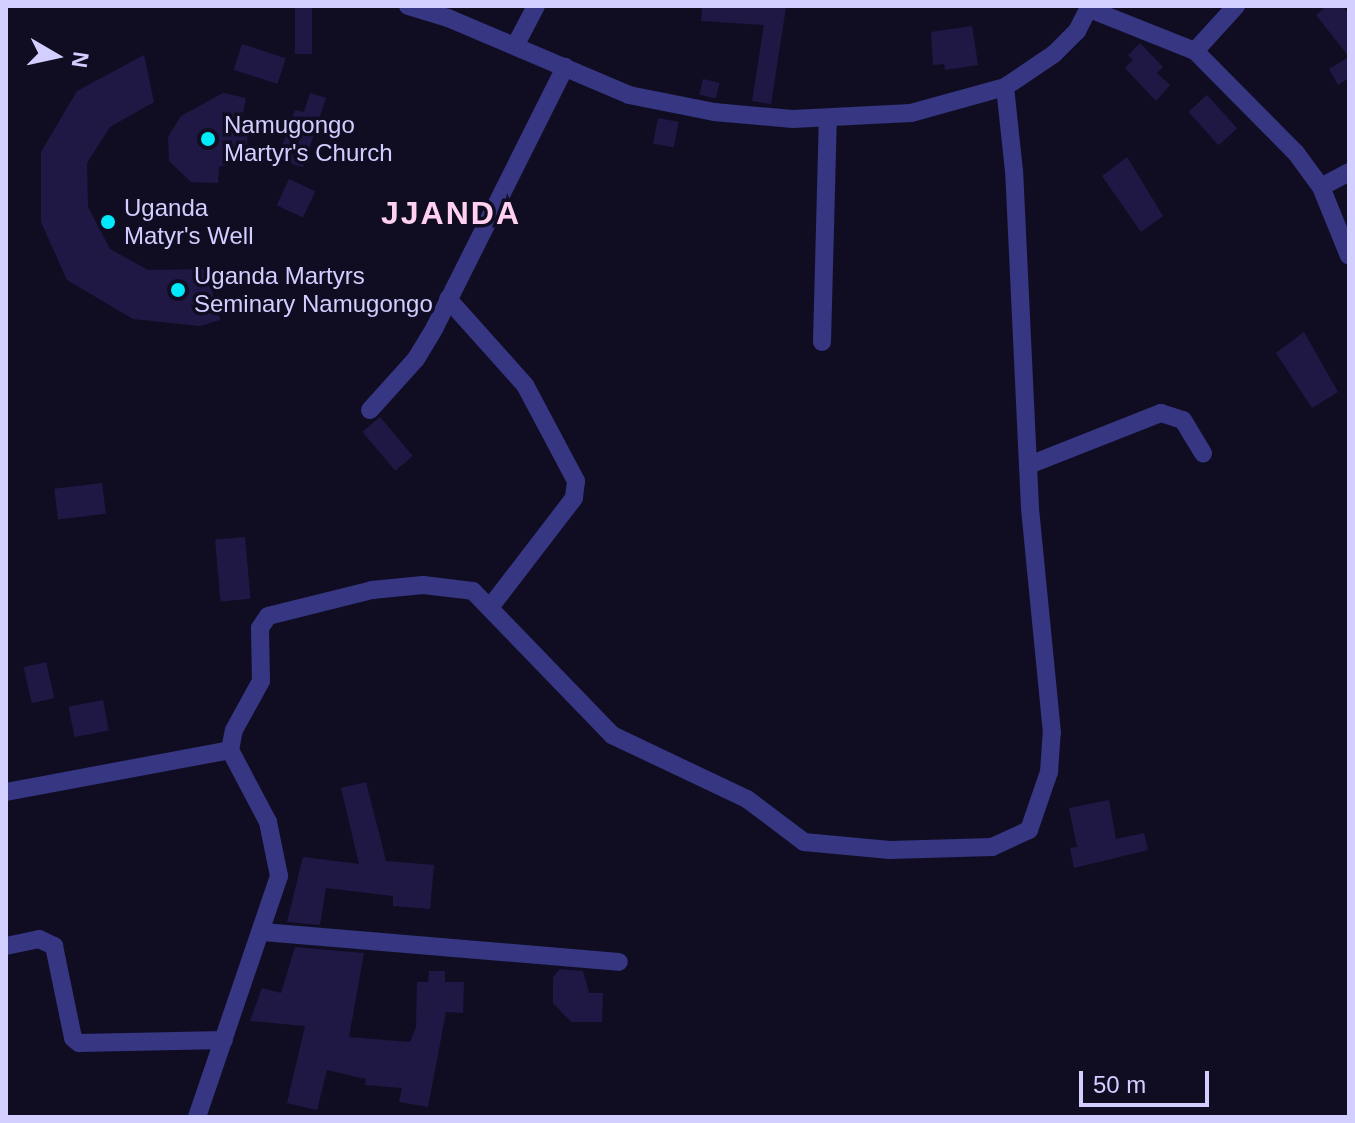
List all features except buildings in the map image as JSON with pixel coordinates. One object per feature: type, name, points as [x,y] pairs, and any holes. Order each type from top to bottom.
[{"type":"street","points":[[408,6],[515,46],[629,95],[672,105],[828,119],[911,113],[1005,87],[1054,54],[1091,8],[1195,51],[1296,153],[1321,187],[1349,256]]},
{"type":"street","points":[[515,46],[536,6]]},
{"type":"street","points":[[1195,51],[1236,6]]},
{"type":"street","points":[[370,410],[416,359],[565,67]]},
{"type":"street","points":[[197,1117],[263,932],[279,876],[277,849],[230,750],[234,730],[261,681],[260,628],[268,616],[345,595],[423,585],[473,591],[492,605],[612,735],[747,799],[804,842],[890,850],[992,847],[1029,830],[1049,772],[1047,663],[1029,465],[1005,87]]},
{"type":"street","points":[[822,342],[828,119]]},
{"type":"street","points":[[1321,187],[1349,172]]},
{"type":"street","points":[[448,299],[525,385],[576,481],[574,498],[492,605]]},
{"type":"street","points":[[1029,465],[1161,413],[1183,420],[1203,453]]},
{"type":"street","points":[[6,792],[230,750]]},
{"type":"street","points":[[263,932],[619,962]]},
{"type":"street","points":[[6,946],[39,939],[54,946],[73,1038],[79,1043],[224,1040]]},
{"type":"place","name":"Namugongo Martyr's Church","points":[[208,139]]},
{"type":"place","name":"Uganda Matyr's Well","points":[[108,222]]},
{"type":"place","name":"Uganda Martyrs Seminary Namugongo","points":[[178,290]]},
{"type":"district","name":"JJANDA","points":[[451,213]]}]
